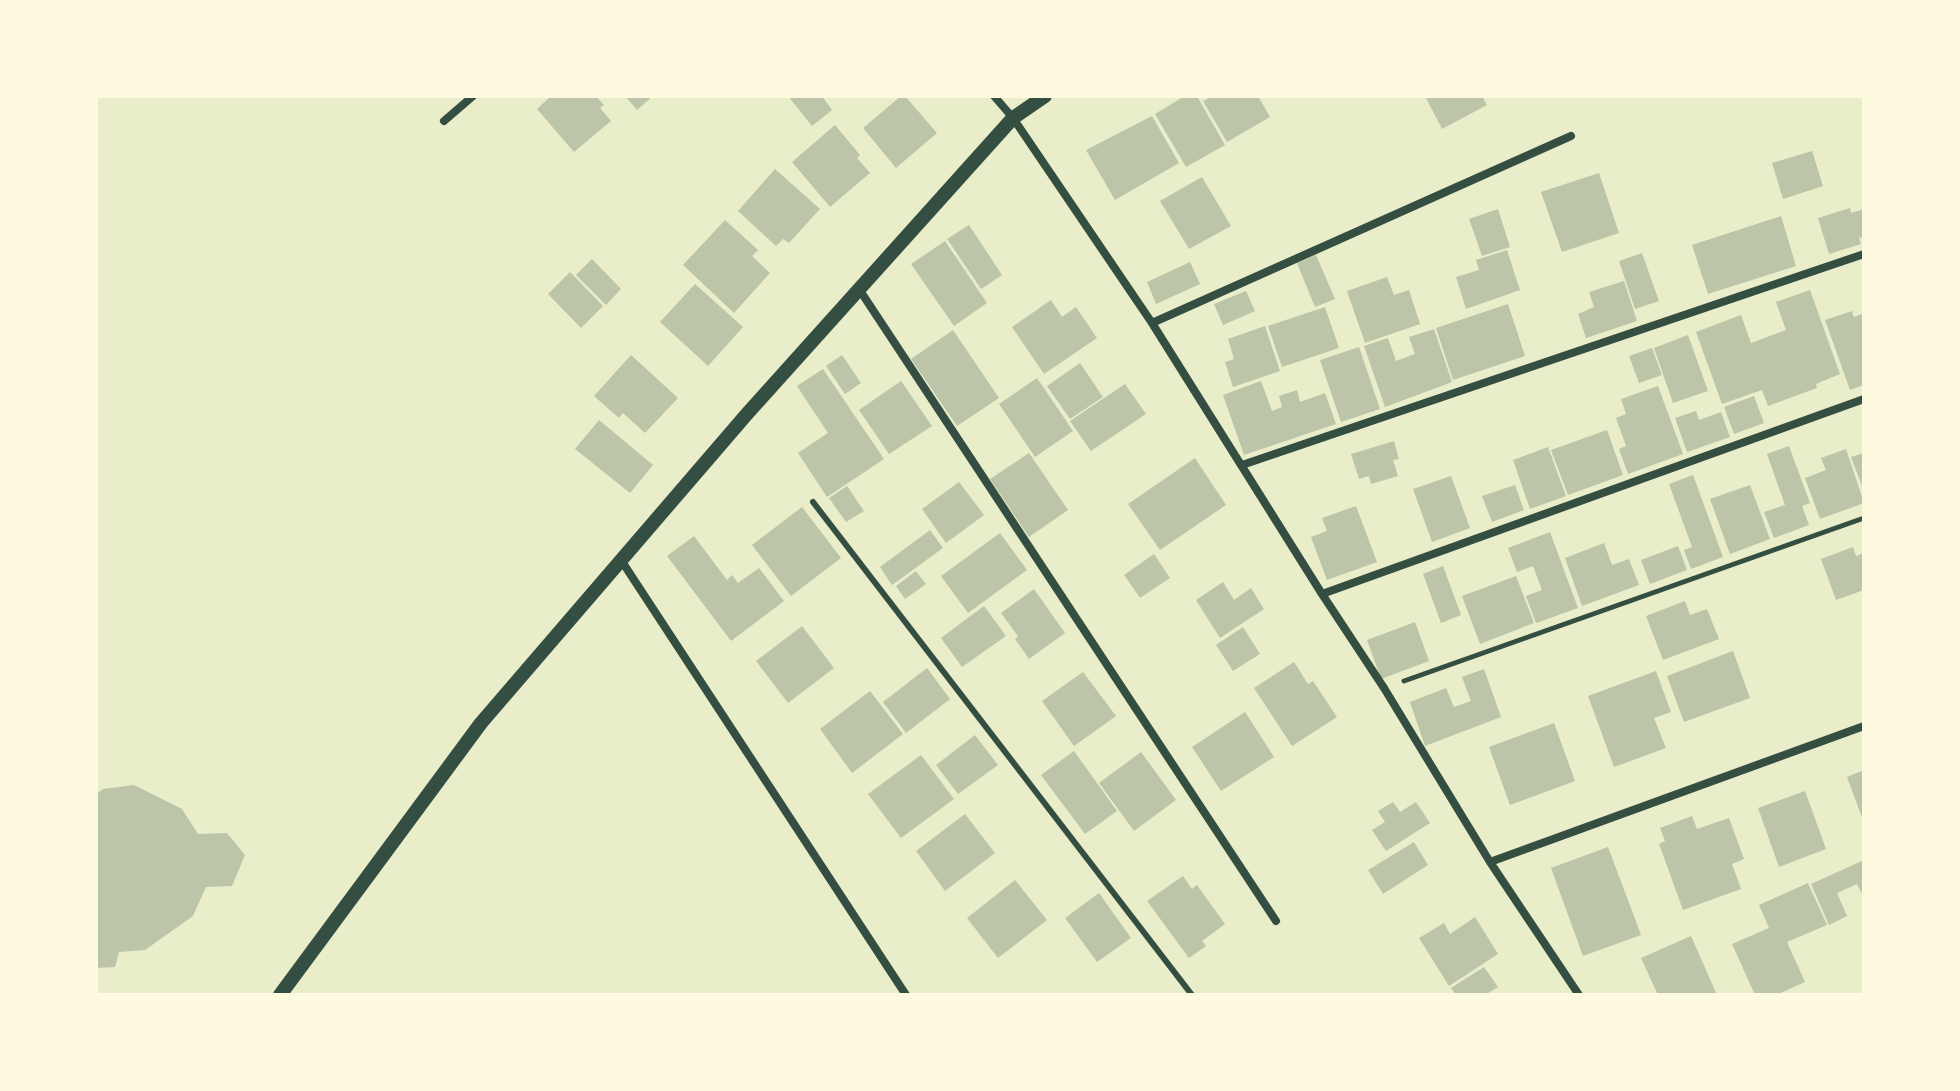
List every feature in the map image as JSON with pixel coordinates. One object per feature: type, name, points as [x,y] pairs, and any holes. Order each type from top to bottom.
[{"type":"street","points":[[444,121],[473,96]]},
{"type":"street","points":[[994,96],[1013,118],[1152,323],[1384,688],[1490,862],[1579,995]]},
{"type":"street","points":[[280,995],[481,723],[746,415],[859,289],[1013,118],[1045,96]]},
{"type":"street","points":[[1152,323],[1571,136]]},
{"type":"street","points":[[1242,465],[1864,254]]},
{"type":"street","points":[[859,289],[1276,921]]},
{"type":"street","points":[[1322,594],[1864,399]]},
{"type":"street","points":[[621,560],[906,995]]},
{"type":"street","points":[[1490,862],[1864,726]]},
{"type":"lane","points":[[813,502],[1192,995]]},
{"type":"path","points":[[1384,688],[1864,518]]},
{"type":"building","points":[[551,96],[596,96],[604,105],[600,108],[611,121],[574,152],[537,109]]},
{"type":"building","points":[[625,96],[653,96],[637,110]]},
{"type":"building","points":[[788,96],[822,96],[832,110],[812,126]]},
{"type":"building","points":[[901,96],[905,96],[937,133],[896,168],[863,128]]},
{"type":"building","points":[[1185,96],[1197,96],[1225,145],[1186,167],[1155,114]]},
{"type":"building","points":[[1213,96],[1258,96],[1270,117],[1227,142],[1203,101]]},
{"type":"building","points":[[1425,96],[1482,96],[1487,105],[1442,129]]},
{"type":"building","points":[[1152,116],[1179,163],[1115,200],[1086,150]]},
{"type":"building","points":[[835,125],[860,155],[857,158],[870,173],[830,207],[792,162]]},
{"type":"building","points":[[1812,151],[1823,186],[1783,199],[1772,163]]},
{"type":"building","points":[[775,169],[820,209],[789,243],[783,239],[776,246],[738,211]]},
{"type":"building","points":[[1599,173],[1619,233],[1562,252],[1541,192]]},
{"type":"building","points":[[1202,177],[1231,226],[1189,249],[1160,201]]},
{"type":"building","points":[[1850,208],[1851,213],[1864,209],[1864,237],[1859,238],[1861,244],[1829,254],[1818,218]]},
{"type":"building","points":[[1498,209],[1510,247],[1482,256],[1469,219]]},
{"type":"building","points":[[1781,216],[1796,266],[1708,294],[1692,245]]},
{"type":"building","points":[[725,220],[758,250],[752,256],[770,273],[734,313],[683,265]]},
{"type":"building","points":[[969,225],[1002,275],[981,289],[947,239]]},
{"type":"building","points":[[945,241],[987,303],[954,326],[911,264]]},
{"type":"building","points":[[1507,250],[1520,290],[1466,309],[1456,277],[1479,270],[1476,260]]},
{"type":"building","points":[[1642,253],[1659,301],[1635,309],[1619,261]]},
{"type":"building","points":[[1316,255],[1335,299],[1315,307],[1297,263]]},
{"type":"building","points":[[592,259],[621,289],[606,305],[576,275]]},
{"type":"building","points":[[1190,262],[1200,284],[1156,304],[1147,282]]},
{"type":"building","points":[[570,272],[603,306],[581,328],[548,294]]},
{"type":"building","points":[[1387,277],[1394,295],[1409,290],[1420,324],[1365,343],[1347,291]]},
{"type":"building","points":[[1624,281],[1637,321],[1586,338],[1578,314],[1594,307],[1589,292]]},
{"type":"building","points":[[695,284],[743,327],[708,366],[660,322]]},
{"type":"building","points":[[1810,290],[1840,374],[1816,384],[1817,388],[1768,406],[1762,390],[1722,404],[1696,332],[1741,315],[1751,343],[1786,330],[1776,302]]},
{"type":"building","points":[[1246,291],[1255,311],[1223,325],[1214,304]]},
{"type":"building","points":[[1051,300],[1062,317],[1076,307],[1097,338],[1044,374],[1012,327]]},
{"type":"building","points":[[1508,304],[1525,356],[1453,380],[1436,328]]},
{"type":"building","points":[[1325,307],[1339,348],[1282,367],[1268,326]]},
{"type":"building","points":[[1852,311],[1854,317],[1864,313],[1864,385],[1850,390],[1825,320]]},
{"type":"building","points":[[1265,326],[1280,371],[1233,387],[1225,362],[1234,359],[1228,339]]},
{"type":"building","points":[[1434,329],[1452,382],[1385,407],[1364,346],[1388,338],[1396,361],[1415,354],[1409,337]]},
{"type":"building","points":[[953,330],[999,398],[957,426],[911,359]]},
{"type":"building","points":[[1688,335],[1708,391],[1673,403],[1654,348]]},
{"type":"building","points":[[1359,347],[1380,409],[1341,422],[1320,360]]},
{"type":"building","points":[[1652,348],[1662,375],[1639,383],[1629,356]]},
{"type":"building","points":[[631,355],[678,398],[645,433],[623,413],[619,418],[594,396]]},
{"type":"building","points":[[842,355],[861,383],[845,394],[826,366]]},
{"type":"building","points":[[1080,363],[1103,397],[1070,419],[1047,386]]},
{"type":"building","points":[[823,369],[884,459],[827,497],[798,453],[828,433],[797,386]]},
{"type":"building","points":[[1037,378],[1073,431],[1035,457],[999,404]]},
{"type":"building","points":[[901,381],[932,426],[889,454],[859,410]]},
{"type":"building","points":[[1261,381],[1272,411],[1282,407],[1279,396],[1297,390],[1300,402],[1325,393],[1336,424],[1244,455],[1223,395]]},
{"type":"building","points":[[1125,384],[1146,414],[1091,451],[1070,421]]},
{"type":"building","points":[[1658,386],[1683,454],[1628,474],[1619,449],[1626,446],[1616,418],[1626,414],[1621,399]]},
{"type":"building","points":[[1754,396],[1764,423],[1734,434],[1724,407]]},
{"type":"building","points":[[1696,411],[1699,420],[1721,412],[1730,437],[1687,452],[1675,418]]},
{"type":"building","points":[[599,420],[653,465],[630,493],[575,449]]},
{"type":"building","points":[[1607,430],[1623,475],[1568,495],[1551,450]]},
{"type":"building","points":[[1394,441],[1399,459],[1393,460],[1398,476],[1371,484],[1369,476],[1359,479],[1351,454]]},
{"type":"building","points":[[1789,446],[1810,503],[1802,506],[1809,525],[1774,538],[1764,512],[1785,505],[1767,454]]},
{"type":"building","points":[[1548,447],[1566,496],[1530,509],[1513,460]]},
{"type":"building","points":[[1846,449],[1864,503],[1820,519],[1805,478],[1826,470],[1821,458]]},
{"type":"building","points":[[1029,453],[1068,510],[1029,537],[990,479]]},
{"type":"building","points":[[1864,453],[1864,491],[1851,457]]},
{"type":"building","points":[[1195,458],[1226,505],[1160,550],[1128,504]]},
{"type":"building","points":[[1693,475],[1723,557],[1691,569],[1684,550],[1692,547],[1669,484]]},
{"type":"building","points":[[1451,476],[1470,528],[1432,542],[1413,489]]},
{"type":"building","points":[[959,482],[984,515],[946,543],[922,509]]},
{"type":"building","points":[[1515,485],[1524,510],[1492,522],[1482,496]]},
{"type":"building","points":[[1750,485],[1770,539],[1730,554],[1710,499]]},
{"type":"building","points":[[847,486],[864,511],[846,522],[829,498]]},
{"type":"building","points":[[1356,506],[1377,562],[1327,580],[1311,537],[1327,531],[1322,518]]},
{"type":"building","points":[[802,507],[841,558],[791,596],[752,545]]},
{"type":"building","points":[[930,530],[943,548],[892,585],[880,567]]},
{"type":"building","points":[[1550,532],[1578,608],[1536,623],[1526,596],[1542,590],[1533,566],[1517,572],[1508,548]]},
{"type":"building","points":[[1000,533],[1027,570],[968,613],[941,576]]},
{"type":"building","points":[[694,536],[727,580],[732,575],[738,583],[759,568],[784,601],[731,641],[667,556]]},
{"type":"building","points":[[1604,543],[1612,565],[1629,559],[1639,585],[1582,606],[1565,558]]},
{"type":"building","points":[[1678,546],[1687,570],[1650,584],[1641,560]]},
{"type":"building","points":[[1853,547],[1856,556],[1864,553],[1864,590],[1836,600],[1821,559]]},
{"type":"building","points":[[1154,554],[1170,578],[1140,598],[1124,575]]},
{"type":"building","points":[[1443,566],[1461,615],[1441,623],[1423,574]]},
{"type":"building","points":[[916,571],[926,584],[905,599],[896,586]]},
{"type":"building","points":[[1516,576],[1534,623],[1480,644],[1462,596]]},
{"type":"building","points":[[1223,582],[1234,600],[1251,588],[1264,609],[1220,638],[1196,600]]},
{"type":"building","points":[[1034,589],[1065,633],[1029,659],[1015,639],[1018,636],[1001,613]]},
{"type":"building","points":[[1685,601],[1690,615],[1707,609],[1719,639],[1663,660],[1646,616]]},
{"type":"building","points":[[984,606],[1006,636],[962,667],[941,638]]},
{"type":"building","points":[[1415,622],[1429,661],[1381,679],[1367,640]]},
{"type":"building","points":[[802,626],[834,668],[788,703],[756,661]]},
{"type":"building","points":[[1243,627],[1260,654],[1233,671],[1216,645]]},
{"type":"building","points":[[1733,651],[1750,698],[1684,722],[1667,676]]},
{"type":"building","points":[[1294,662],[1308,684],[1313,681],[1337,717],[1292,746],[1254,688]]},
{"type":"building","points":[[927,668],[950,699],[906,733],[883,702]]},
{"type":"building","points":[[1484,669],[1501,717],[1425,746],[1410,702],[1446,688],[1454,707],[1471,701],[1462,677]]},
{"type":"building","points":[[1656,671],[1671,712],[1654,718],[1666,748],[1614,767],[1588,696]]},
{"type":"building","points":[[1083,672],[1116,716],[1074,746],[1042,701]]},
{"type":"building","points":[[870,691],[903,734],[852,773],[820,729]]},
{"type":"building","points":[[1245,712],[1274,757],[1221,791],[1192,747]]},
{"type":"building","points":[[1554,723],[1575,781],[1510,805],[1489,747]]},
{"type":"building","points":[[975,735],[998,765],[958,794],[936,765]]},
{"type":"building","points":[[1074,751],[1117,811],[1085,834],[1041,775]]},
{"type":"building","points":[[1141,752],[1176,800],[1134,831],[1099,783]]},
{"type":"building","points":[[921,755],[954,799],[901,838],[868,794]]},
{"type":"building","points":[[1864,770],[1864,823],[1847,777]]},
{"type":"building","points":[[134,785],[182,809],[198,834],[227,833],[245,855],[232,886],[206,887],[193,916],[145,950],[119,952],[115,967],[96,968],[96,794],[103,789]]},
{"type":"building","points":[[1805,791],[1826,849],[1779,867],[1758,808]]},
{"type":"building","points":[[1393,802],[1400,812],[1416,802],[1430,823],[1386,851],[1372,830],[1385,822],[1378,811]]},
{"type":"building","points":[[965,814],[995,853],[945,891],[916,851]]},
{"type":"building","points":[[1692,816],[1697,829],[1729,818],[1744,859],[1732,864],[1741,889],[1683,910],[1659,844],[1665,841],[1660,828]]},
{"type":"building","points":[[1414,842],[1428,865],[1383,894],[1368,870]]},
{"type":"building","points":[[1608,847],[1641,935],[1583,956],[1551,868]]},
{"type":"building","points":[[1864,860],[1864,898],[1857,884],[1837,893],[1847,916],[1829,925],[1811,884]]},
{"type":"building","points":[[1183,876],[1192,889],[1197,885],[1225,924],[1202,941],[1206,946],[1189,958],[1147,901]]},
{"type":"building","points":[[1015,880],[1047,920],[998,958],[967,918]]},
{"type":"building","points":[[1808,883],[1827,925],[1787,942],[1805,982],[1776,995],[1755,995],[1732,944],[1769,928],[1759,905]]},
{"type":"building","points":[[1099,893],[1131,938],[1097,962],[1065,918]]},
{"type":"building","points":[[1475,917],[1498,954],[1449,986],[1419,938],[1444,923],[1450,934]]},
{"type":"building","points":[[1691,936],[1717,995],[1658,995],[1641,958]]},
{"type":"building","points":[[1484,967],[1498,987],[1485,995],[1456,995],[1451,988]]}]
